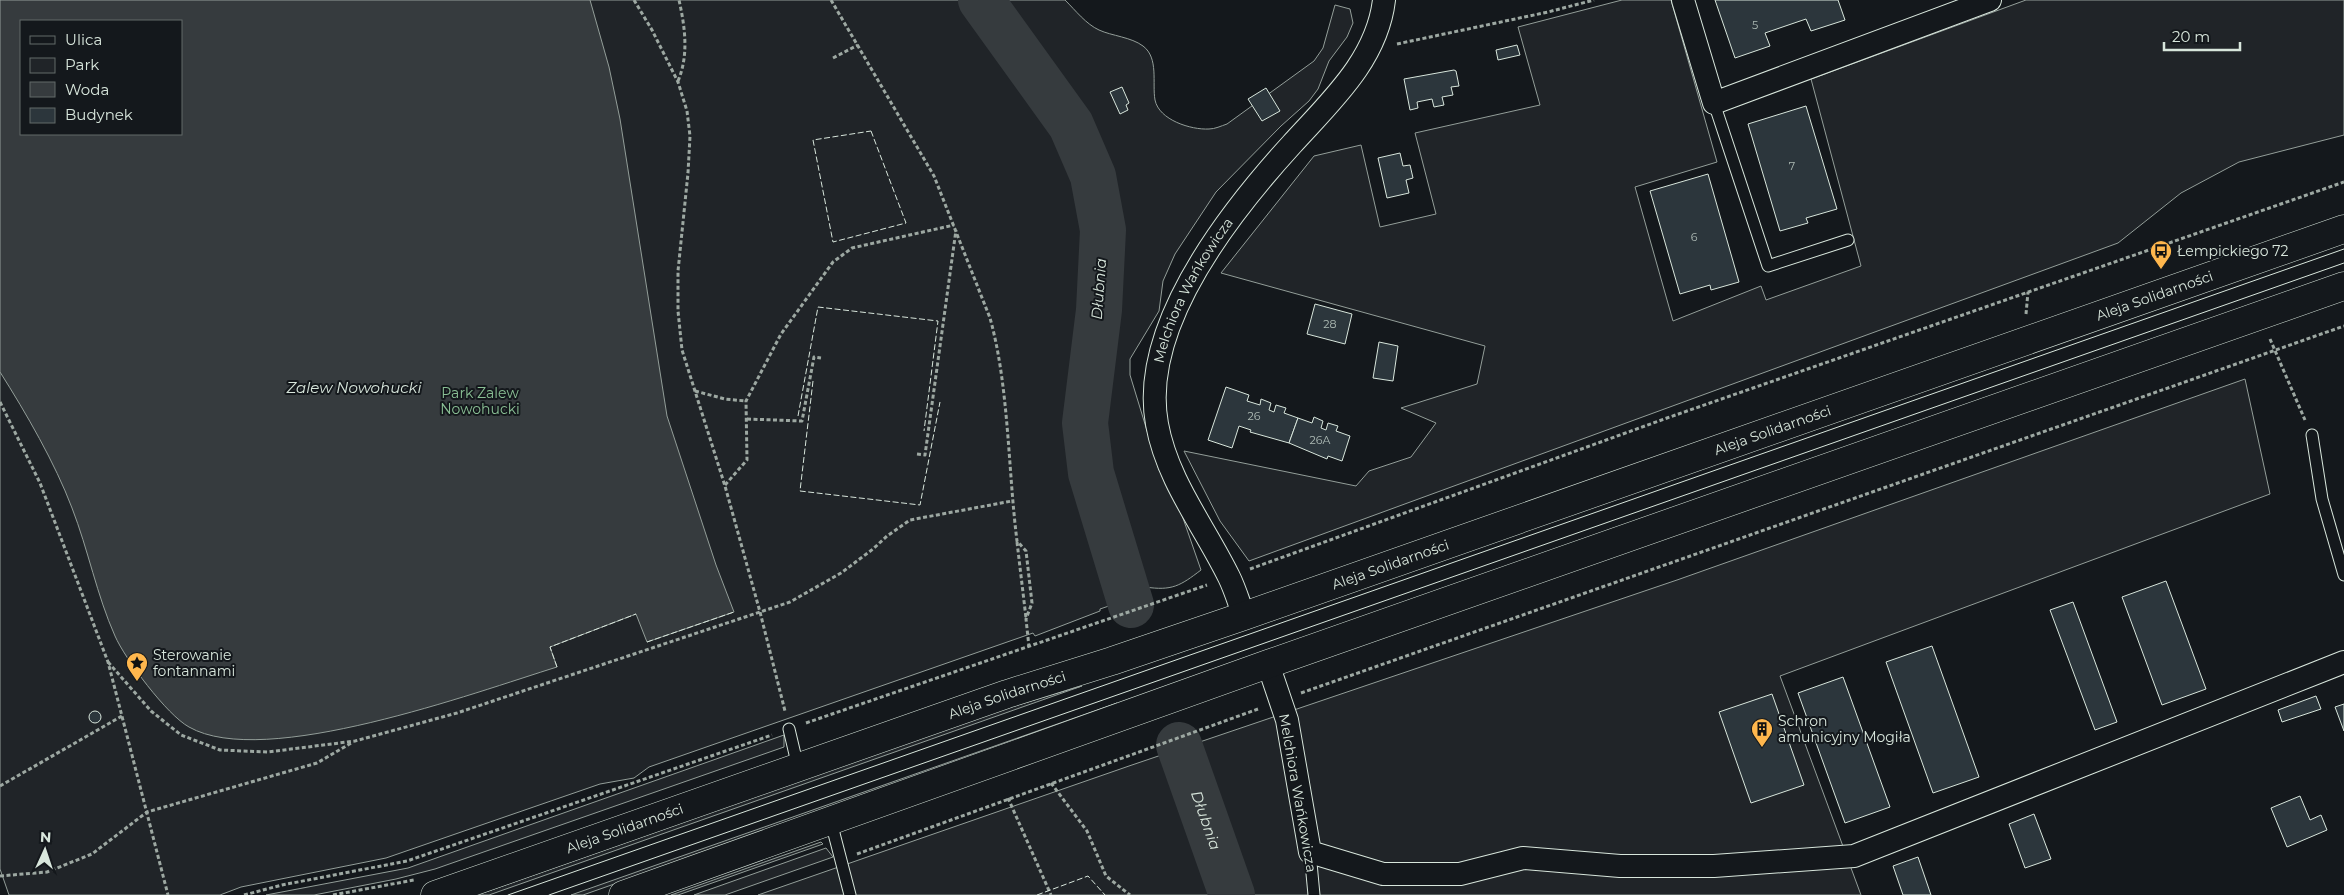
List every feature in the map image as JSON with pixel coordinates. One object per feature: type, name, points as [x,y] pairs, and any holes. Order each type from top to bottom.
[{"type":"street","name":"Melchiora Wańkowicza","points":[[1244,616],[1229,577],[1169,468],[1157,424],[1154,389],[1158,361],[1183,294],[1230,216],[1341,91],[1361,64],[1375,31],[1384,0]]},
{"type":"street","points":[[1684,0],[1714,103],[1990,0]]},
{"type":"street","name":"Aleja Solidarności","points":[[435,895],[1008,694],[1244,616],[2344,229]]},
{"type":"street","points":[[623,895],[1268,664],[2344,286]]},
{"type":"street","points":[[1310,852],[1383,874],[1460,874],[1524,858],[1639,866],[1714,866],[1854,856],[2344,662]]},
{"type":"street","name":"Melchiora Wańkowicza","points":[[1268,664],[1287,720],[1310,852]]},
{"type":"lane","points":[[1714,103],[1768,266],[1848,240]]},
{"type":"lane","points":[[2312,436],[2322,499],[2344,575]]},
{"type":"lane","points":[[793,728],[798,767]]},
{"type":"lane","points":[[831,822],[850,895]]},
{"type":"lane","name":"Melchiora Wańkowicza","points":[[1310,852],[1314,895]]},
{"type":"path","points":[[634,0],[652,30],[678,82],[687,111],[690,136],[678,271],[678,311],[682,350],[725,486],[793,728],[1215,582]]},
{"type":"path","points":[[678,82],[683,67],[685,50],[679,0]]},
{"type":"path","points":[[831,0],[926,160],[956,229],[990,318],[996,341],[1002,388],[1012,501],[1029,647]]},
{"type":"path","points":[[1389,45],[1548,12],[1594,0]]},
{"type":"path","points":[[833,58],[858,46]]},
{"type":"path","points":[[1244,571],[1667,418],[2344,182]]},
{"type":"path","points":[[725,486],[747,460],[746,401],[781,334],[838,256],[852,248],[954,225]]},
{"type":"path","points":[[917,454],[926,455],[956,229]]},
{"type":"path","points":[[2026,307],[2028,292]]},
{"type":"path","points":[[2260,315],[2312,436]]},
{"type":"path","points":[[1300,694],[2344,326]]},
{"type":"path","points":[[747,419],[802,421],[814,357],[821,358]]},
{"type":"path","points":[[695,391],[725,399],[746,401]]},
{"type":"path","points":[[0,402],[40,483],[108,662],[168,895]]},
{"type":"path","points":[[108,662],[151,711],[180,735],[220,750],[268,752],[355,741],[457,713],[790,602],[824,584],[857,562],[887,536],[910,520],[1012,501]]},
{"type":"path","points":[[1017,541],[1026,551],[1032,603],[1026,618]]},
{"type":"path","points":[[850,857],[1008,798],[1261,708]]},
{"type":"path","points":[[0,786],[122,716]]},
{"type":"path","points":[[244,895],[282,885],[407,861],[772,735]]},
{"type":"path","points":[[0,876],[47,872],[92,854],[147,812],[317,763],[355,741]]},
{"type":"path","points":[[1051,783],[1087,831],[1106,876],[1130,895]]},
{"type":"path","points":[[1008,798],[1051,895]]},
{"type":"green space","name":"Park Zalew Nowohucki","points":[[0,0],[1065,0],[1081,17],[1094,27],[1143,46],[1148,51],[1153,64],[1154,93],[1158,107],[1169,118],[1185,126],[1202,129],[1216,128],[1227,124],[1314,61],[1323,48],[1335,5],[1350,9],[1353,23],[1347,37],[1329,61],[1318,89],[1309,101],[1281,126],[1216,192],[1175,254],[1163,281],[1159,311],[1130,359],[1130,375],[1159,470],[1176,498],[1201,570],[1187,580],[1169,588],[1145,587],[1147,593],[1100,609],[1100,611],[1035,636],[1033,633],[649,767],[634,778],[600,784],[386,858],[241,887],[220,895],[9,895],[0,869]]},
{"type":"green space","points":[[1622,0],[1671,0],[1717,162],[1635,187],[1673,321],[1761,286],[1766,300],[1861,266],[1811,79],[2026,0],[2344,0],[2344,135],[2239,162],[2181,193],[2118,243],[1249,561],[1220,521],[1184,451],[1356,486],[1369,471],[1411,457],[1436,423],[1401,408],[1477,384],[1485,346],[1221,273],[1314,156],[1361,145],[1380,227],[1436,214],[1415,133],[1540,105],[1518,27]]},
{"type":"green space","points":[[2245,379],[2270,494],[1780,676],[1861,895],[758,895],[1129,766],[1677,580]]},
{"type":"green space","points":[[1082,686],[489,895],[477,895],[998,711]]},
{"type":"green space","points":[[1117,703],[1035,736],[583,895],[571,895]]},
{"type":"green space","points":[[784,735],[784,747],[435,869],[396,879],[314,895],[266,895],[408,868]]},
{"type":"green space","points":[[821,842],[823,844],[678,895],[671,895]]},
{"type":"green space","points":[[826,848],[833,857],[725,895],[694,895]]},
{"type":"water","name":"Zalew Nowohucki","points":[[0,0],[590,0],[609,67],[620,119],[667,416],[716,565],[734,612],[647,642],[636,614],[550,647],[557,667],[476,693],[371,722],[317,734],[267,739],[223,738],[189,727],[180,721],[148,686],[120,646],[103,605],[78,524],[65,491],[20,404],[0,372]]},
{"type":"building","points":[[1715,0],[1838,0],[1845,20],[1811,31],[1806,19],[1765,33],[1770,46],[1735,58]]},
{"type":"building","points":[[1517,45],[1520,55],[1498,60],[1496,50]]},
{"type":"building","points":[[1456,71],[1459,86],[1451,87],[1453,95],[1442,97],[1444,105],[1434,107],[1432,99],[1417,102],[1418,108],[1410,110],[1404,79]]},
{"type":"building","points":[[1122,87],[1129,103],[1126,105],[1128,110],[1120,114],[1110,92]]},
{"type":"building","points":[[1266,88],[1280,111],[1262,121],[1248,99]]},
{"type":"building","points":[[1806,106],[1837,209],[1806,218],[1808,223],[1780,231],[1748,124]]},
{"type":"building","points":[[1400,153],[1403,166],[1410,165],[1413,178],[1406,180],[1409,193],[1387,198],[1378,158]]},
{"type":"building","points":[[1708,174],[1739,282],[1711,290],[1710,285],[1680,294],[1650,191]]},
{"type":"building","points":[[1315,304],[1352,314],[1345,344],[1307,334]]},
{"type":"building","points":[[1379,342],[1398,346],[1393,381],[1373,378]]},
{"type":"building","points":[[1226,387],[1249,395],[1247,401],[1260,405],[1261,399],[1271,403],[1269,410],[1274,412],[1276,405],[1286,408],[1284,413],[1298,418],[1289,443],[1250,432],[1251,430],[1239,426],[1232,448],[1208,440]]},
{"type":"building","points":[[1314,417],[1323,421],[1321,428],[1326,430],[1328,423],[1338,426],[1336,431],[1350,436],[1342,461],[1328,456],[1327,459],[1289,443],[1298,418],[1312,423]]},
{"type":"building","points":[[2166,581],[2206,689],[2162,705],[2122,597]]},
{"type":"building","points":[[2073,602],[2117,722],[2095,730],[2050,610]]},
{"type":"building","points":[[1932,646],[1979,777],[1933,793],[1886,662]]},
{"type":"building","points":[[1843,677],[1890,807],[1845,823],[1798,693]]},
{"type":"building","name":"Schron amunicyjny Mogiła","points":[[1772,694],[1804,785],[1751,803],[1719,712]]},
{"type":"building","points":[[2316,696],[2321,709],[2282,722],[2278,710]]},
{"type":"building","points":[[2344,704],[2344,731],[2335,707]]},
{"type":"building","points":[[95,711],[101,717],[95,723],[89,717]]},
{"type":"building","points":[[2300,796],[2310,820],[2321,815],[2327,830],[2287,847],[2271,808]]},
{"type":"building","points":[[2034,814],[2051,859],[2025,868],[2009,824]]},
{"type":"building","points":[[1918,857],[1931,895],[1903,895],[1893,866]]},
{"type":"waterway","name":"Dłubnia","points":[[981,0],[1071,125],[1093,176],[1103,230],[1099,310],[1085,423],[1091,473],[1131,605]]},
{"type":"waterway","name":"Dłubnia","points":[[1179,745],[1232,895]]},
{"type":"tram line","points":[[508,895],[2344,249]]},
{"type":"tram line","points":[[549,895],[2344,263]]},
{"type":"fence","points":[[871,131],[906,223],[833,242],[813,140],[871,131]]},
{"type":"fence","points":[[798,416],[818,307],[938,321],[924,431]]},
{"type":"fence","points":[[813,381],[800,491],[920,505],[940,402]]},
{"type":"fence","points":[[647,642],[734,612]]},
{"type":"fence","points":[[557,667],[550,647],[636,614]]},
{"type":"fence","points":[[1037,895],[1088,876],[1105,895]]},
{"type":"place","name":"Łempickiego 72","points":[[2161,270]]},
{"type":"place","name":"Sterowanie fontannami","points":[[137,682]]},
{"type":"place","name":"Schron amunicyjny Mogiła","points":[[1762,748]]}]
